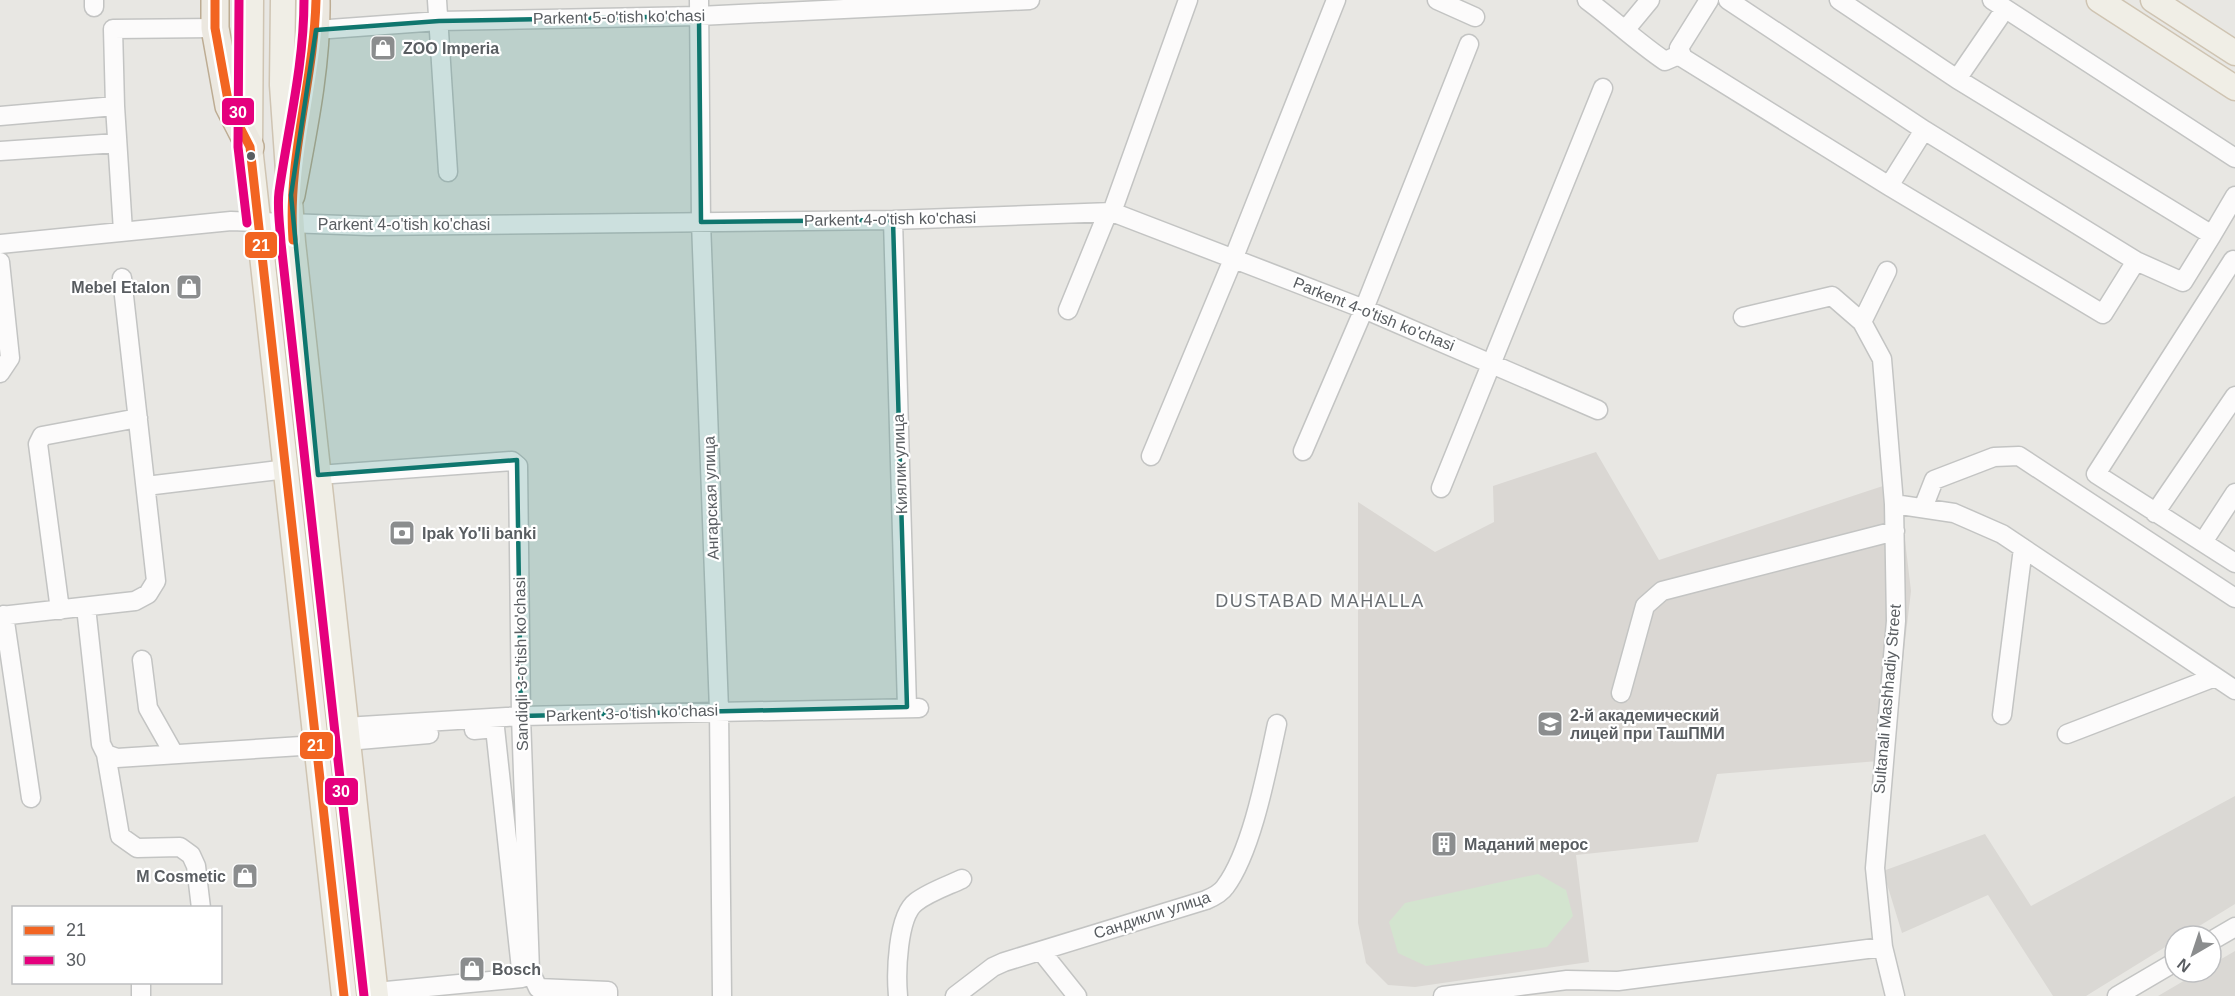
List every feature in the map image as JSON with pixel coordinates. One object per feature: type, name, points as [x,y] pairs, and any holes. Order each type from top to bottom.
[{"type":"highway","points":[[215,0],[215,28],[229,106],[250,147]]},
{"type":"highway","points":[[291,195],[304,126],[316,30],[316,0]]},
{"type":"main road","points":[[251,0],[250,147],[344,996]]},
{"type":"main road","points":[[283,0],[282,85],[292,223],[376,994]]},
{"type":"main road","points":[[2099,0],[2235,88]]},
{"type":"main road","points":[[2153,0],[2235,53]]},
{"type":"street","points":[[437,0],[448,172]]},
{"type":"street","name":"Parkent 5-o'tish ko'chasi","points":[[316,30],[439,21],[699,8],[1030,0]]},
{"type":"street","points":[[1068,310],[1110,212],[1188,0]]},
{"type":"street","points":[[1151,456],[1234,257],[1336,0]]},
{"type":"street","points":[[1437,0],[1475,17]]},
{"type":"street","points":[[1587,0],[1626,29],[1636,41],[1665,61],[1681,54]]},
{"type":"street","points":[[1626,29],[1650,0]]},
{"type":"street","points":[[1709,0],[1679,48],[1683,58],[1889,186],[2103,314],[2136,261]]},
{"type":"street","points":[[1728,0],[1924,130],[2136,261],[2183,282],[2235,196]]},
{"type":"street","points":[[1839,0],[1957,79],[2212,235]]},
{"type":"street","points":[[1957,79],[1999,4],[2235,158]]},
{"type":"street","name":"Ангарская улица","points":[[699,8],[701,222],[719,710],[722,996]]},
{"type":"street","points":[[123,231],[115,106],[113,29],[215,28]]},
{"type":"street","points":[[1303,451],[1364,309],[1468,44]]},
{"type":"street","points":[[1441,488],[1603,88]]},
{"type":"street","points":[[0,117],[115,106]]},
{"type":"street","points":[[1889,186],[1924,130]]},
{"type":"street","points":[[0,151],[117,143]]},
{"type":"street","name":"Parkent 4-o'tish ko'chasi","points":[[0,244],[231,221],[369,226],[893,220],[1110,212],[1234,257],[1364,309],[1598,410]]},
{"type":"street","name":"Киялик улица","points":[[893,220],[913,708]]},
{"type":"street","points":[[2234,259],[2096,474],[2235,563]]},
{"type":"street","points":[[0,262],[10,358],[0,373]]},
{"type":"street","points":[[1862,322],[1887,271]]},
{"type":"street","points":[[31,798],[2,616],[135,601],[148,594],[156,581],[122,278]]},
{"type":"street","name":"Sultanali Mashhadiy Street","points":[[1743,317],[1832,296],[1862,322],[1882,359],[1894,504],[1896,621],[1875,841],[1876,897],[1883,947],[1894,996]]},
{"type":"street","points":[[2155,513],[2235,396]]},
{"type":"street","points":[[60,610],[38,444],[42,436],[138,418]]},
{"type":"street","points":[[1923,508],[1934,480],[1994,457],[2019,456],[2235,598]]},
{"type":"street","name":"Sandiqli 3-o'tish ko'chasi","points":[[318,475],[512,461],[518,466],[521,716],[530,971],[538,988],[608,991],[608,996]]},
{"type":"street","points":[[146,486],[287,469]]},
{"type":"street","points":[[2203,542],[2235,493]]},
{"type":"street","points":[[1894,504],[1954,513],[2002,534],[2235,690]]},
{"type":"street","points":[[1620,693],[1645,606],[1662,591],[1895,531]]},
{"type":"street","points":[[2002,715],[2023,548]]},
{"type":"street","points":[[86,607],[101,744],[106,754],[120,836],[137,848],[180,847],[190,855],[196,866],[201,906]]},
{"type":"street","points":[[142,660],[148,708],[174,754]]},
{"type":"street","points":[[2067,734],[2214,677]]},
{"type":"street","name":"Parkent 3-o'tish ko'chasi","points":[[346,734],[521,716],[719,710],[913,708]]},
{"type":"street","name":"Сандикли улица","points":[[956,996],[993,967],[1206,900],[1224,890],[1237,869],[1258,804],[1277,724]]},
{"type":"street","points":[[346,734],[495,728],[522,978],[376,994]]},
{"type":"street","points":[[106,754],[117,758],[317,745]]},
{"type":"street","points":[[897,996],[902,932],[909,909],[915,902],[962,879]]},
{"type":"street","points":[[1443,996],[1567,980],[1640,979],[1883,947]]},
{"type":"street","points":[[1041,951],[1077,996]]},
{"type":"street","points":[[2117,996],[2163,969]]},
{"type":"highlighted area","points":[[699,16],[701,222],[893,220],[907,707],[521,716],[517,460],[318,475],[291,195],[316,30],[439,21]]},
{"type":"shaded area","points":[[1596,452],[1659,560],[1898,481],[1911,591],[1891,760],[1717,774],[1698,842],[1576,855],[1589,962],[1415,987],[1388,985],[1366,963],[1358,923],[1358,502],[1435,552],[1494,522],[1493,486]]},
{"type":"shaded area","points":[[2235,796],[2235,904],[2202,924],[2163,924],[2163,948],[2086,996],[2053,996],[1988,895],[1902,933],[1883,871],[1985,834],[2031,906]]},
{"type":"shaded area","points":[[2235,951],[2235,996],[2158,996],[2178,984],[2223,984],[2223,958]]},
{"type":"green space","points":[[1538,874],[1566,890],[1573,916],[1547,947],[1426,966],[1398,953],[1389,922],[1405,903]]},
{"type":"transit line","name":"21","points":[[215,0],[215,28],[229,106],[250,147],[344,996]]},
{"type":"transit line","name":"30","points":[[239,0],[238,147],[247,223]]},
{"type":"transit line","name":"30","points":[[304,0],[295,96],[278,204],[364,996]]},
{"type":"transit line","name":"21","points":[[293,240],[294,180],[311,60],[316,0]]},
{"type":"place","name":"ZOO Imperia","points":[[383,48]]},
{"type":"place","name":"Mebel Etalon","points":[[189,287]]},
{"type":"place","name":"Ipak Yo'li banki","points":[[402,533]]},
{"type":"place","name":"2-й академический лицей при ТашПМИ","points":[[1550,724]]},
{"type":"place","name":"Маданий мерос","points":[[1444,844]]},
{"type":"place","name":"M Cosmetic","points":[[245,876]]},
{"type":"place","name":"Bosch","points":[[472,969]]},
{"type":"district","name":"DUSTABAD MAHALLA","points":[[1320,601]]}]
